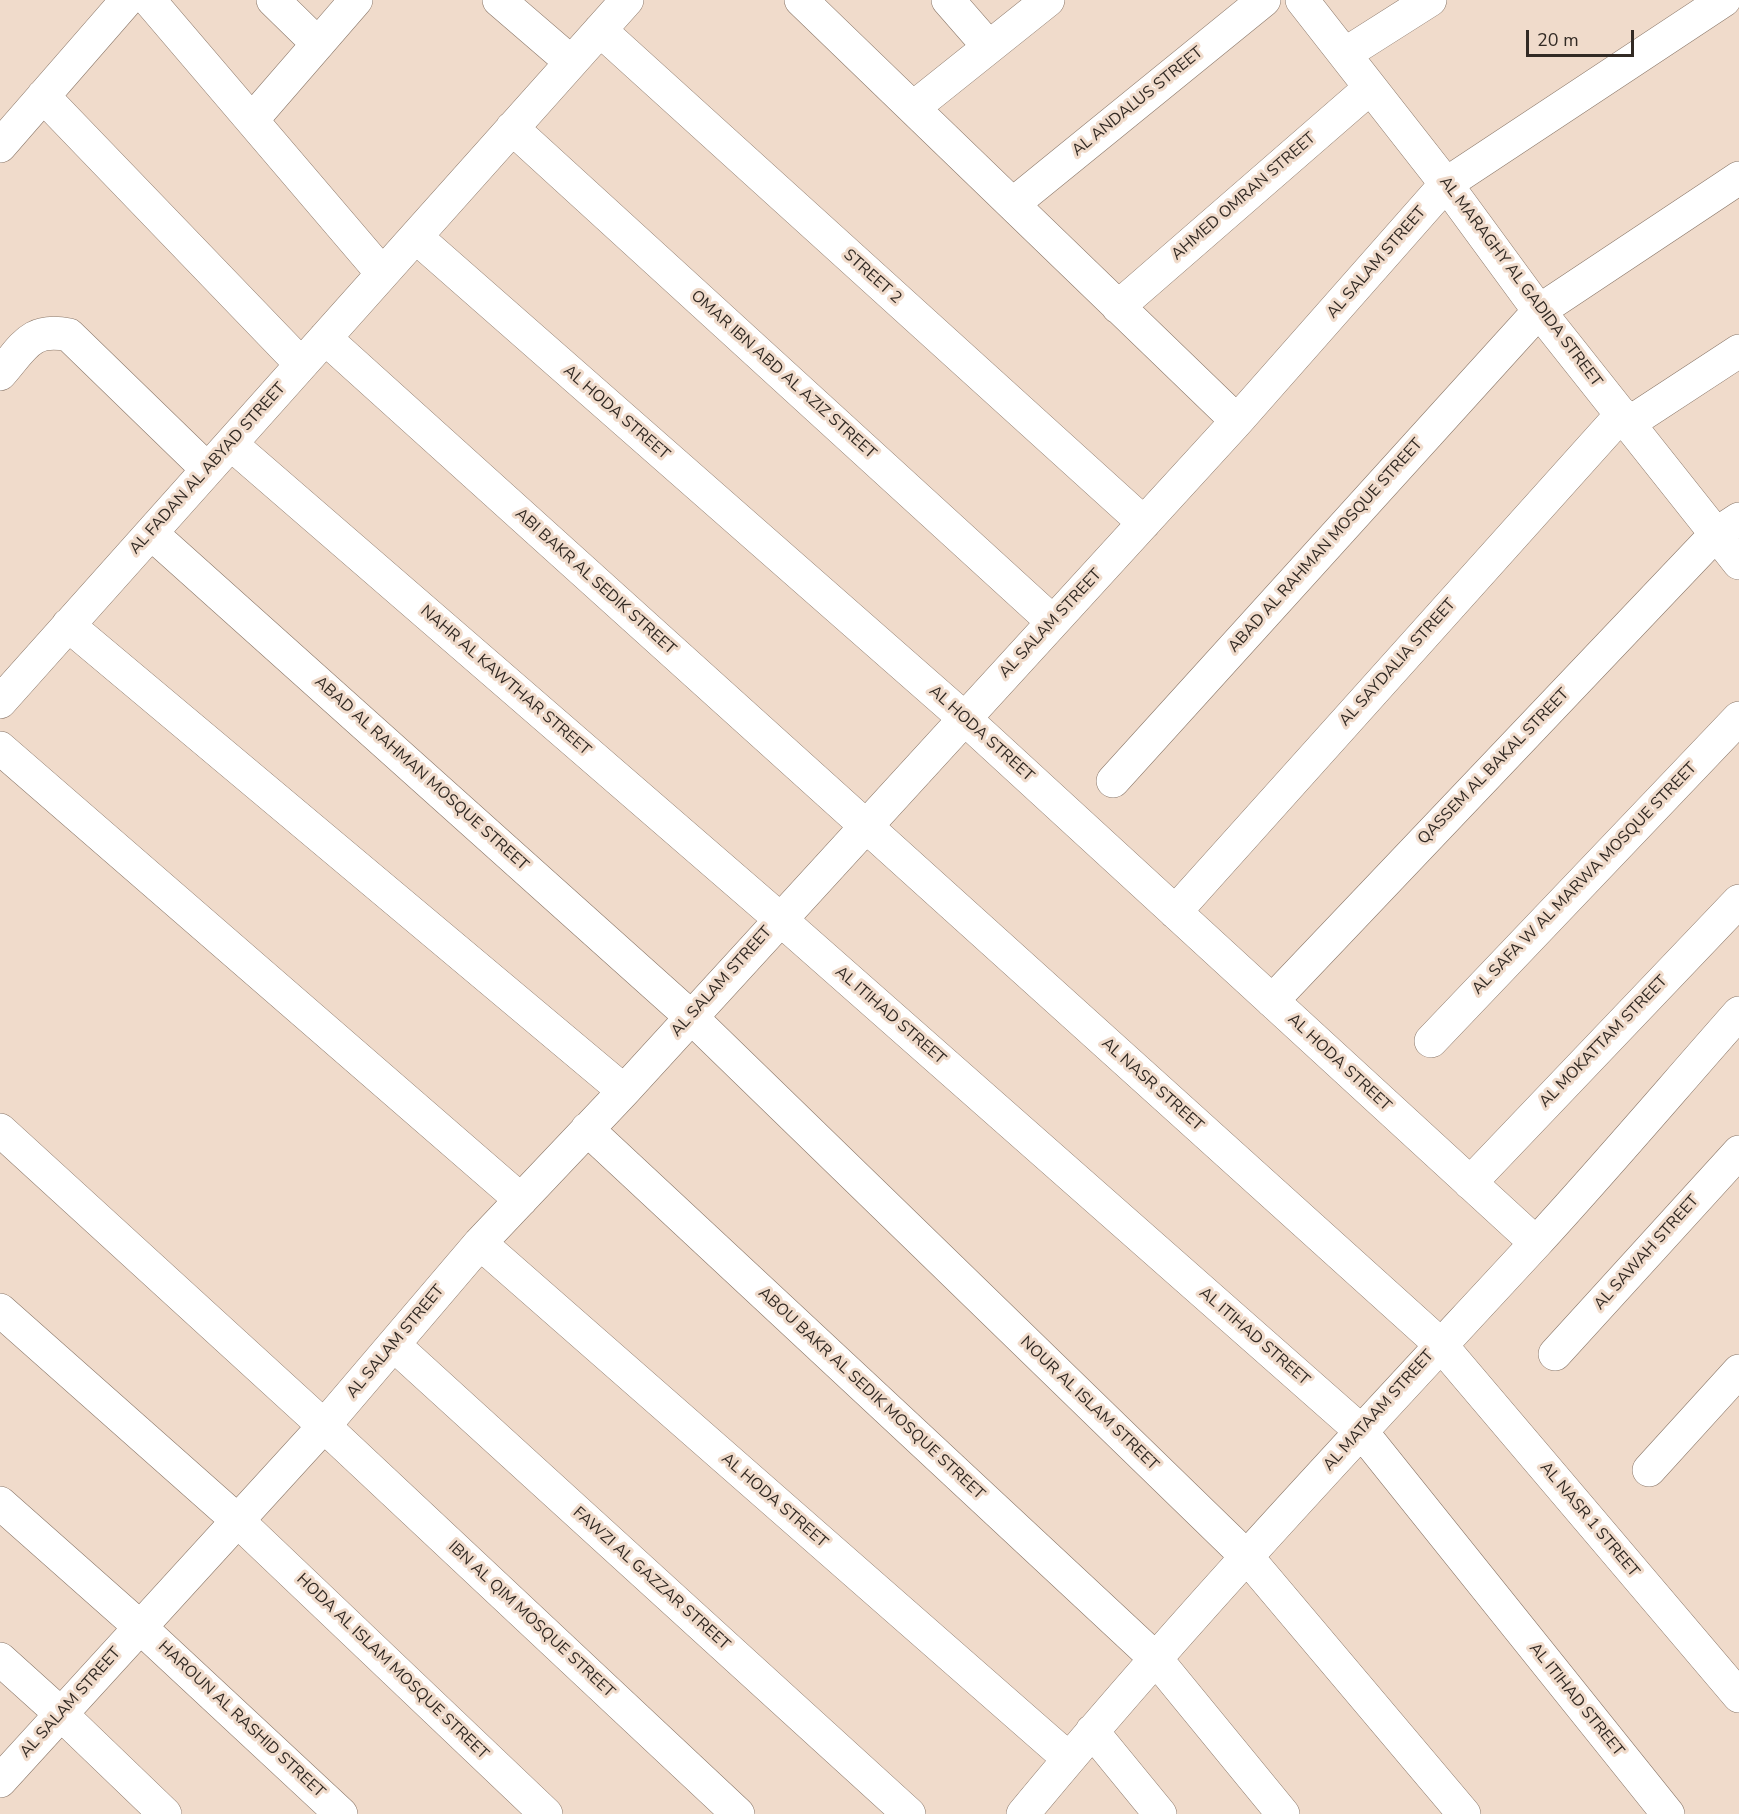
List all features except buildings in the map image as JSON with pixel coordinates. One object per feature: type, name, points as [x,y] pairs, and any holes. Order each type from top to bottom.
[{"type":"street","points":[[0,146],[127,0]]},
{"type":"street","points":[[149,0],[382,273]]},
{"type":"street","points":[[273,0],[318,44]]},
{"type":"street","points":[[252,120],[356,0]]},
{"type":"street","points":[[499,0],[571,62]]},
{"type":"street","name":"AL FADAN AL ABYAD STREET","points":[[0,702],[627,0]]},
{"type":"street","points":[[801,0],[1237,421]]},
{"type":"street","points":[[948,0],[989,47]]},
{"type":"street","points":[[913,108],[1048,0]]},
{"type":"street","name":"AL ANDALUS STREET","points":[[1013,204],[1264,0]]},
{"type":"street","name":"AL MARAGHY AL GADIDA STREET","points":[[1302,0],[1446,184],[1539,311],[1625,418],[1727,526],[1739,563]]},
{"type":"street","points":[[1345,54],[1430,0]]},
{"type":"street","name":"AL SALAM STREET","points":[[0,1781],[324,1426],[480,1243],[624,1091],[690,1016],[1144,524],[1446,184],[1724,0]]},
{"type":"street","name":"STREET 2","points":[[600,30],[1144,524]]},
{"type":"street","name":"AHMED OMRAN STREET","points":[[1118,307],[1370,88]]},
{"type":"street","points":[[44,96],[302,364]]},
{"type":"street","name":"OMAR IBN ABD AL AZIZ STREET","points":[[512,128],[1053,622]]},
{"type":"street","name":"ABAD AL RAHMAN MOSQUE STREET","points":[[1113,781],[1539,311],[1739,178]]},
{"type":"street","name":"AL HODA STREET","points":[[416,237],[964,718],[1536,1243]]},
{"type":"street","points":[[0,374],[35,335],[53,332],[69,335],[207,470]]},
{"type":"street","name":"ABI BAKR AL SEDIK STREET","points":[[325,338],[865,826]]},
{"type":"street","name":"AL SAYDALIA STREET","points":[[1175,912],[1625,418],[1739,351]]},
{"type":"street","name":"NAHR AL KAWTHAR STREET","points":[[231,444],[780,919]]},
{"type":"street","name":"QASSEM AL BAKAL STREET","points":[[1272,1001],[1727,526]]},
{"type":"street","name":"ABAD AL RAHMAN MOSQUE STREET","points":[[151,533],[690,1016]]},
{"type":"street","points":[[68,625],[624,1091]]},
{"type":"street","name":"AL SAFA W AL MARWA MOSQUE STREET","points":[[1431,1041],[1739,718]]},
{"type":"street","points":[[0,748],[520,1200]]},
{"type":"street","name":"AL NASR STREET","points":[[865,826],[1440,1344]]},
{"type":"street","name":"AL MOKATTAM STREET","points":[[1470,1183],[1739,901]]},
{"type":"street","name":"AL ITIHAD STREET","points":[[780,919],[1361,1431],[1668,1814]]},
{"type":"street","name":"AL MATAAM STREET","points":[[1023,1814],[1092,1731],[1247,1557],[1440,1344],[1536,1243],[1739,1013]]},
{"type":"street","name":"NOUR AL ISLAM STREET","points":[[690,1016],[1247,1557],[1464,1814]]},
{"type":"street","name":"ABOU BAKR AL SEDIK MOSQUE STREET","points":[[587,1129],[1156,1659],[1283,1814]]},
{"type":"street","name":"IBN AL QIM MOSQUE STREET","points":[[0,1130],[324,1426],[738,1814]]},
{"type":"street","name":"AL SAWAH STREET","points":[[1555,1354],[1739,1152]]},
{"type":"street","name":"AL HODA STREET","points":[[480,1243],[1069,1759]]},
{"type":"street","name":"HODA AL ISLAM MOSQUE STREET","points":[[0,1310],[238,1521],[546,1814]]},
{"type":"street","name":"AL NASR 1 STREET","points":[[1440,1344],[1739,1696]]},
{"type":"street","name":"FAWZI AL GAZZAR STREET","points":[[394,1345],[909,1814]]},
{"type":"street","points":[[1649,1470],[1739,1371]]},
{"type":"street","name":"HAROUN AL RASHID STREET","points":[[0,1503],[141,1627],[341,1814]]},
{"type":"street","points":[[0,1659],[165,1814]]},
{"type":"street","points":[[1092,1731],[1160,1814]]}]
